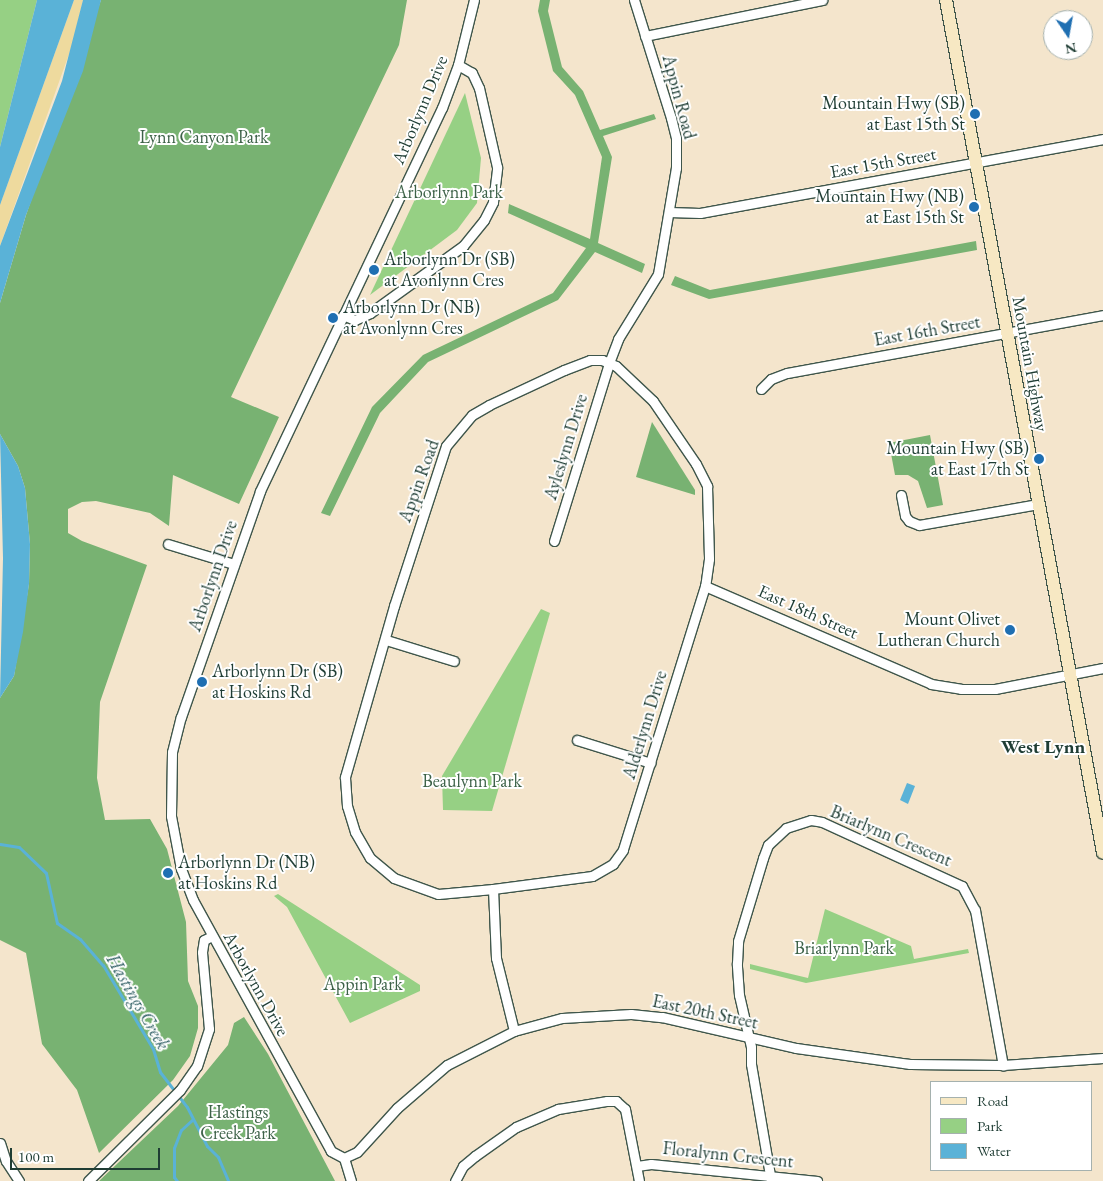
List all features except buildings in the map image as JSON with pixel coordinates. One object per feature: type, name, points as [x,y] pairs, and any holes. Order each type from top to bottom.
[{"type":"main road","name":"Mountain Highway","points":[[946,0],[1103,853]]},
{"type":"street","name":"Arborlynn Drive","points":[[344,1158],[331,1152],[193,900],[178,858],[171,816],[170,770],[181,717],[260,491],[442,108],[458,65],[474,0]]},
{"type":"street","name":"Appin Road","points":[[493,890],[438,894],[406,884],[370,858],[355,832],[347,806],[345,777],[440,466],[454,436],[472,415],[514,393],[590,360],[609,363],[618,340],[658,274],[676,168],[676,138],[634,0]]},
{"type":"street","points":[[645,36],[822,0]]},
{"type":"street","points":[[343,315],[355,320],[370,313],[462,246],[484,220],[493,202],[497,167],[479,88],[472,73],[458,65]]},
{"type":"street","name":"East 15th Street","points":[[669,212],[700,213],[1103,139]]},
{"type":"street","name":"East 16th Street","points":[[760,389],[771,379],[787,373],[1103,316]]},
{"type":"street","name":"Ayleslynn Drive","points":[[554,541],[609,363]]},
{"type":"street","name":"Alderlynn Drive","points":[[493,890],[592,876],[613,864],[628,836],[705,586],[709,559],[707,486],[696,464],[653,400],[616,366],[609,363]]},
{"type":"street","points":[[901,495],[905,516],[913,524],[920,525],[1038,504]]},
{"type":"street","points":[[168,544],[234,564]]},
{"type":"street","name":"East 18th Street","points":[[705,586],[931,684],[977,690],[1103,668]]},
{"type":"street","points":[[386,640],[454,661]]},
{"type":"street","points":[[577,740],[651,763]]},
{"type":"street","name":"Briarlynn Crescent","points":[[771,1179],[749,1038],[737,977],[742,929],[768,845],[786,828],[811,820],[833,826],[933,870],[956,882],[967,893],[975,910],[1003,1065]]},
{"type":"street","points":[[493,890],[496,958],[514,1031]]},
{"type":"street","points":[[88,1181],[180,1090],[200,1060],[209,1029],[202,952],[204,940],[212,936]]},
{"type":"street","name":"East 20th Street","points":[[344,1158],[357,1152],[431,1077],[468,1053],[514,1031],[562,1018],[631,1014],[662,1017],[749,1038],[858,1059],[910,1064],[1003,1065],[1103,1058]]},
{"type":"street","points":[[455,1181],[463,1166],[485,1147],[538,1116],[594,1102],[620,1104],[628,1117],[639,1181]]},
{"type":"street","points":[[0,1144],[3,1162],[20,1181]]},
{"type":"street","points":[[344,1158],[350,1181]]},
{"type":"street","name":"Floralynn Crescent","points":[[637,1166],[651,1164],[771,1179],[817,1181]]},
{"type":"green space","points":[[0,0],[37,0],[0,147]]},
{"type":"green space","name":"Lynn Canyon Park","points":[[101,0],[407,0],[399,45],[231,397],[279,417],[239,504],[173,475],[169,526],[150,513],[96,501],[82,502],[68,509],[68,533],[82,541],[147,565],[100,702],[97,778],[105,820],[150,819],[167,849],[186,922],[188,981],[198,1006],[198,1028],[190,1056],[173,1080],[99,1153],[77,1090],[42,1044],[26,953],[0,940],[0,698],[14,676],[29,584],[30,544],[25,488],[18,466],[0,434],[0,303],[26,215]]},
{"type":"green space","points":[[540,0],[550,0],[548,11],[562,67],[583,91],[600,130],[654,114],[656,119],[603,136],[612,157],[598,243],[645,264],[642,273],[595,252],[558,300],[428,362],[380,413],[330,516],[321,513],[372,407],[423,355],[553,293],[586,248],[508,213],[509,204],[590,239],[602,157],[575,95],[553,71],[538,11]]},
{"type":"green space","name":"Arborlynn Park","points":[[465,93],[481,158],[477,203],[457,230],[370,295]]},
{"type":"green space","points":[[976,241],[977,250],[709,299],[671,285],[675,276],[710,290]]},
{"type":"green space","points":[[652,422],[695,490],[695,495],[636,477]]},
{"type":"green space","points":[[930,435],[943,505],[927,508],[918,481],[908,475],[895,475],[889,443]]},
{"type":"green space","name":"Beaulynn Park","points":[[541,609],[550,613],[492,811],[443,810],[442,776]]},
{"type":"green space","name":"Appin Park","points":[[278,894],[420,985],[420,991],[350,1023],[287,907],[274,896]]},
{"type":"green space","name":"Briarlynn Park","points":[[825,909],[911,946],[914,959],[968,949],[969,953],[806,983],[750,969],[750,964],[808,978]]},
{"type":"green space","name":"Hastings Creek Park","points":[[244,1017],[268,1054],[335,1181],[99,1181],[178,1106],[228,1045],[234,1023]]},
{"type":"sand","points":[[74,0],[83,0],[73,43],[0,246],[0,205]]},
{"type":"water","points":[[37,0],[74,0],[0,205],[0,147]]},
{"type":"water","points":[[83,0],[101,0],[83,71],[26,215],[0,303],[0,246],[62,81]]},
{"type":"water","points":[[0,434],[18,466],[25,488],[30,544],[29,584],[23,632],[14,676],[0,698],[3,558]]},
{"type":"water","points":[[907,783],[915,786],[908,804],[900,800]]},
{"type":"waterway","name":"Hastings Creek","points":[[0,844],[19,847],[46,873],[57,923],[80,939],[103,965],[153,1049],[160,1072],[187,1107],[207,1146],[218,1157],[228,1181]]},
{"type":"waterway","name":"Hastings Creek","points":[[177,1181],[174,1177],[174,1148],[181,1130],[192,1120]]},
{"type":"place","name":"Mountain Hwy (SB) at East 15th St","points":[[975,114]]},
{"type":"place","name":"Mountain Hwy (NB) at East 15th St","points":[[974,207]]},
{"type":"place","name":"Arborlynn Dr (SB) at Avonlynn Cres","points":[[374,270]]},
{"type":"place","name":"Arborlynn Dr (NB) at Avonlynn Cres","points":[[333,318]]},
{"type":"place","name":"Mountain Hwy (SB) at East 17th St","points":[[1039,459]]},
{"type":"place","name":"Mount Olivet Lutheran Church","points":[[1010,630]]},
{"type":"place","name":"Arborlynn Dr (SB) at Hoskins Rd","points":[[202,682]]},
{"type":"place","name":"Arborlynn Dr (NB) at Hoskins Rd","points":[[168,873]]},
{"type":"district","name":"West Lynn","points":[[1043,747]]}]
